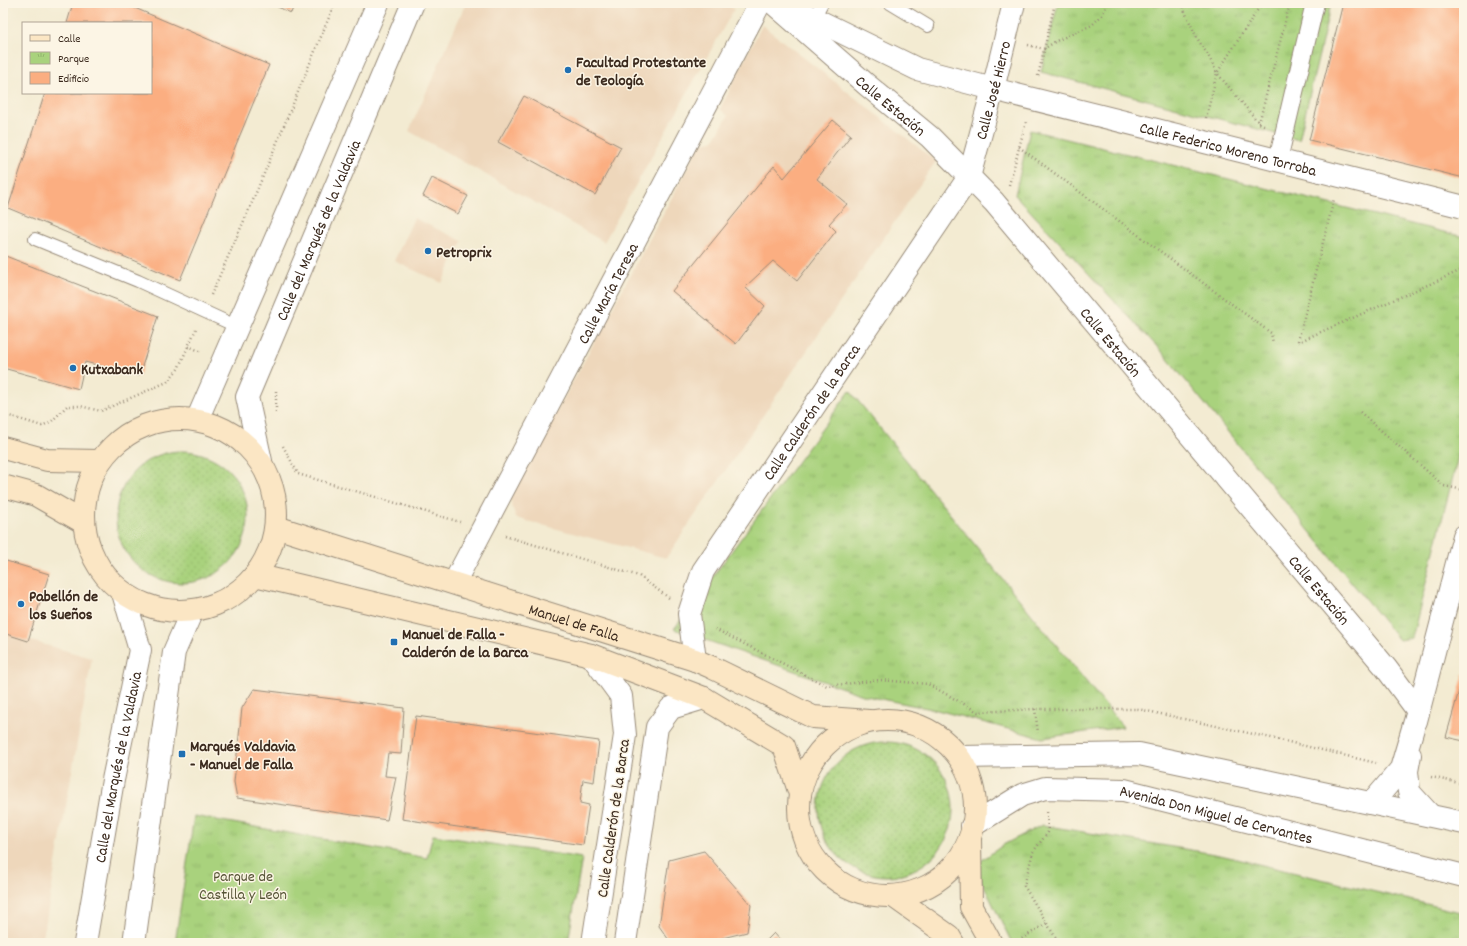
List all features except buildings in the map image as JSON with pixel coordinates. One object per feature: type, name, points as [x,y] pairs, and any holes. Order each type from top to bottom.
[{"type":"main road","points":[[197,420],[238,436],[261,461],[274,494],[276,527],[271,546],[255,575],[225,600],[192,611],[153,608],[123,593],[92,555],[84,522],[86,492],[99,461],[119,439],[148,423],[197,420]]},
{"type":"main road","points":[[3,448],[47,460],[99,461]]},
{"type":"main road","points":[[3,486],[36,495],[84,522]]},
{"type":"main road","name":"Manuel de Falla","points":[[276,527],[695,660],[813,717],[869,721]]},
{"type":"main road","name":"Manuel de Falla","points":[[255,575],[591,654],[704,698],[784,746],[800,794]]},
{"type":"main road","points":[[971,832],[944,875],[923,889],[893,896],[870,895],[841,884],[825,871],[807,845],[800,825],[800,794],[805,776],[821,749],[840,733],[869,721],[898,720],[927,728],[960,757],[968,771],[975,801],[971,832],[971,907],[991,943]]},
{"type":"main road","points":[[893,896],[949,936],[953,943]]},
{"type":"street","points":[[197,420],[378,3]]},
{"type":"street","name":"Calle del Marqués de la Valdavia","points":[[261,461],[247,397],[413,3]]},
{"type":"street","name":"Calle María Teresa","points":[[454,583],[760,3]]},
{"type":"street","name":"Calle Estación","points":[[773,3],[867,85],[930,137],[994,202],[1386,668],[1418,711]]},
{"type":"street","points":[[781,3],[818,10],[917,69],[993,89]]},
{"type":"street","name":"Calle José Hierro","points":[[969,177],[993,89],[1014,3]]},
{"type":"street","points":[[1278,160],[1315,3]]},
{"type":"street","name":"Calle Federico Moreno Torroba","points":[[993,89],[1464,207]]},
{"type":"street","name":"Calle Calderón de la Barca","points":[[695,660],[689,614],[703,571],[969,177]]},
{"type":"street","points":[[1430,815],[1409,792],[1404,770],[1464,536]]},
{"type":"street","name":"Calle del Marqués de la Valdavia","points":[[85,943],[113,780],[140,650],[123,593]]},
{"type":"street","points":[[134,943],[174,652],[192,611]]},
{"type":"street","name":"Calle Calderón de la Barca","points":[[591,654],[621,696],[625,735],[593,943]]},
{"type":"street","points":[[1386,668],[1409,676],[1429,668]]},
{"type":"street","name":"Calle Calderón de la Barca","points":[[625,943],[657,727],[671,708],[704,698]]},
{"type":"street","points":[[960,757],[1139,754],[1464,823]]},
{"type":"street","points":[[1372,803],[1404,770]]},
{"type":"street","name":"Avenida Don Miguel de Cervantes","points":[[971,832],[1022,795],[1045,788],[1124,790],[1464,876]]},
{"type":"lane","points":[[890,3],[928,26]]},
{"type":"lane","points":[[35,239],[138,281],[238,327]]},
{"type":"path","points":[[3,414],[42,426],[52,421],[67,406],[80,406],[101,411],[167,382],[178,369],[251,205],[335,3]]},
{"type":"path","points":[[1005,41],[1044,49],[1056,41],[1092,24],[1102,15],[1108,3]]},
{"type":"path","points":[[1183,3],[1184,12],[1217,73],[1259,123],[1290,3]]},
{"type":"path","points":[[1200,141],[1217,73],[1262,3]]},
{"type":"path","points":[[1019,147],[1271,333],[1273,343]]},
{"type":"path","points":[[1340,176],[1298,342],[1464,269]]},
{"type":"path","points":[[188,346],[223,360]]},
{"type":"path","points":[[257,375],[276,383],[276,419]]},
{"type":"path","points":[[1360,412],[1444,486],[1464,490]]},
{"type":"path","points":[[280,440],[298,474],[639,576],[689,614],[732,638],[827,686],[880,680],[928,684],[978,712],[1035,709],[1138,709],[1276,739],[1464,784]]},
{"type":"path","points":[[1035,709],[1040,756]]},
{"type":"path","points":[[1045,788],[1048,832],[1033,852],[1024,886],[1059,943]]},
{"type":"path","points":[[1015,943],[1047,923]]},
{"type":"shaded area","name":"Facultad Protestante de Teología","points":[[466,3],[725,3],[734,9],[604,242],[409,131]]},
{"type":"shaded area","points":[[762,25],[936,161],[666,558],[516,518],[510,499],[701,143],[713,141],[728,116],[720,109]]},
{"type":"shaded area","name":"Petroprix","points":[[414,218],[462,241],[442,283],[394,261]]},
{"type":"shaded area","points":[[3,633],[92,658],[42,943],[3,943]]},
{"type":"green space","points":[[1058,3],[1331,3],[1299,140],[1041,72]]},
{"type":"green space","points":[[1030,130],[1464,237],[1464,433],[1412,638],[1399,640],[1163,353],[1015,195]]},
{"type":"green space","points":[[850,391],[1123,727],[1042,738],[937,710],[866,696],[674,629]]},
{"type":"green space","points":[[182,451],[195,452],[207,456],[219,462],[229,470],[237,480],[243,492],[247,504],[247,530],[243,542],[237,554],[229,564],[219,572],[207,578],[195,582],[182,583],[169,582],[157,578],[145,572],[135,564],[127,554],[121,542],[117,530],[116,517],[117,504],[121,492],[127,480],[135,470],[145,462],[157,456],[169,452]]},
{"type":"green space","points":[[879,742],[893,742],[912,747],[934,761],[948,783],[952,796],[952,822],[948,835],[934,857],[912,871],[893,876],[879,876],[860,871],[838,857],[824,835],[819,816],[819,802],[824,783],[838,761],[860,747]]},
{"type":"green space","name":"Parque de Castilla y León","points":[[194,816],[427,858],[433,835],[582,858],[568,943],[175,943]]},
{"type":"green space","points":[[1042,825],[1220,855],[1464,913],[1464,943],[1012,943],[974,866],[1003,845]]},
{"type":"place","name":"Facultad Protestante de Teología","points":[[568,70]]},
{"type":"place","name":"Petroprix","points":[[428,251]]},
{"type":"place","name":"Kutxabank","points":[[73,368]]},
{"type":"place","name":"Pabellón de los Sueños","points":[[21,604]]},
{"type":"place","name":"Manuel de Falla - Calderón de la Barca","points":[[394,642]]},
{"type":"place","name":"Marqués Valdavia - Manuel de Falla","points":[[182,754]]}]
